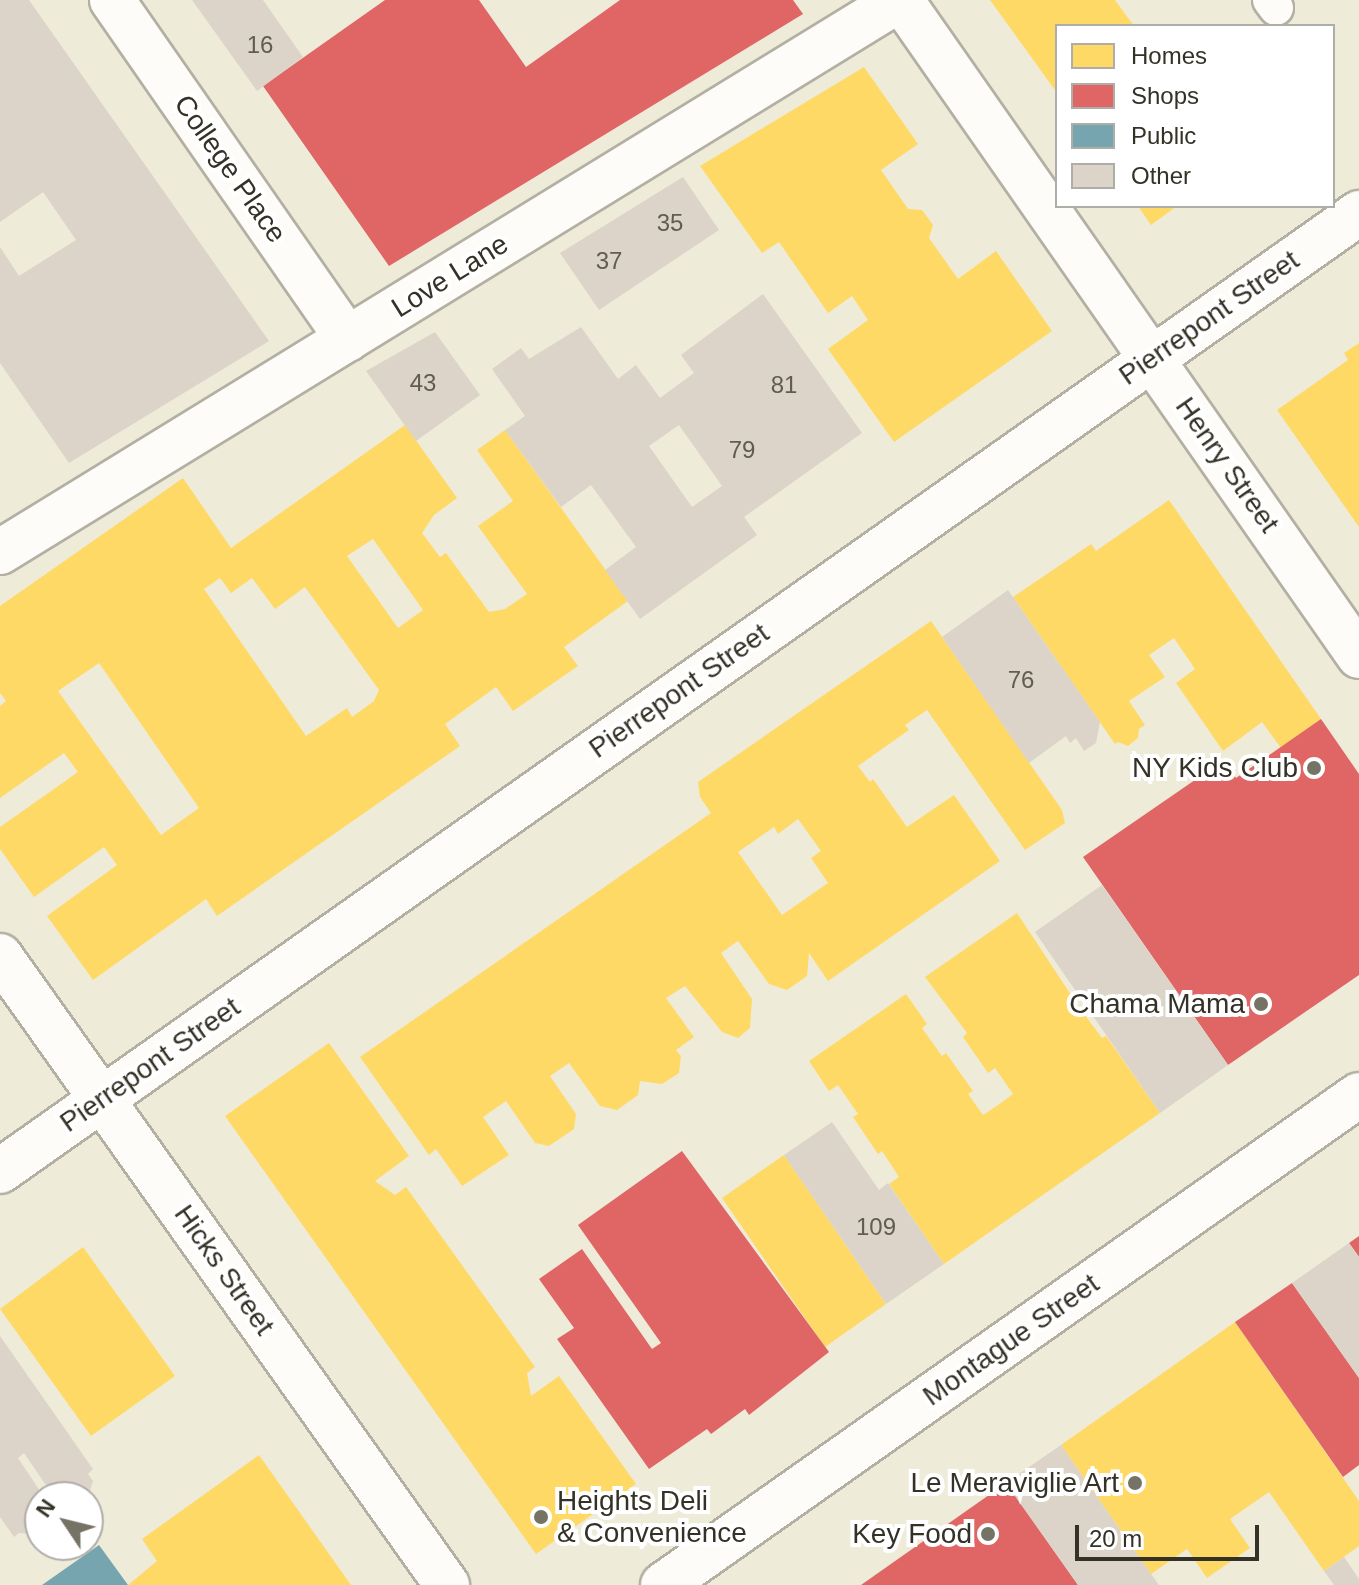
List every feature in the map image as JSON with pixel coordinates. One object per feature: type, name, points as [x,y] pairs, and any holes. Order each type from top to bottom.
[{"type":"street","name":"College Place","points":[[112,0],[348,339]]},
{"type":"street","name":"Love Lane","points":[[0,552],[900,0]]},
{"type":"street","name":"Henry Street","points":[[900,0],[1153,357],[1359,656]]},
{"type":"street","name":"Pierrepont Street","points":[[0,1171],[1359,213]]},
{"type":"street","name":"Hicks Street","points":[[0,956],[447,1585]]},
{"type":"street","name":"Montague Street","points":[[663,1585],[1359,1095]]},
{"type":"building: Homes","points":[[990,0],[1115,0],[1133,24],[1055,24],[1055,90]]},
{"type":"building: Homes","points":[[864,67],[918,144],[881,170],[908,209],[922,210],[933,225],[929,238],[958,279],[996,251],[1052,331],[894,442],[828,349],[868,320],[852,296],[828,313],[779,242],[762,253],[700,166]]},
{"type":"building: Homes","points":[[1139,208],[1174,208],[1151,225]]},
{"type":"building: Homes","points":[[1359,343],[1359,527],[1277,410],[1348,360],[1344,353]]},
{"type":"building: Homes","points":[[405,425],[457,498],[434,515],[422,533],[440,557],[446,553],[489,612],[505,609],[527,594],[478,526],[513,501],[477,450],[505,430],[628,601],[564,647],[578,666],[513,711],[496,687],[445,724],[460,746],[217,916],[206,899],[93,980],[47,916],[117,865],[104,847],[34,897],[0,849],[0,827],[78,772],[64,753],[0,798],[0,706],[6,701],[0,693],[0,606],[183,478],[231,548]],"holes":[[[373,539],[423,610],[398,628],[347,556]],[[220,578],[231,593],[252,578],[275,609],[305,587],[379,690],[374,701],[352,717],[347,708],[306,736],[204,589]],[[99,663],[199,808],[161,835],[58,691]]]},
{"type":"building: Homes","points":[[1169,500],[1321,719],[1281,748],[1262,722],[1223,751],[1176,683],[1195,669],[1174,638],[1149,655],[1165,677],[1129,701],[1145,725],[1139,729],[1138,738],[1128,746],[1118,742],[1115,744],[1013,597],[1091,544],[1096,551]]},
{"type":"building: Homes","points":[[931,621],[1062,810],[1065,823],[1025,850],[927,710],[905,725],[909,730],[858,766],[870,782],[873,779],[907,827],[954,795],[1000,861],[828,981],[809,953],[807,976],[787,990],[769,984],[738,941],[721,953],[752,999],[750,1028],[738,1038],[722,1032],[685,986],[666,998],[694,1037],[676,1050],[681,1056],[679,1073],[662,1084],[640,1081],[638,1095],[617,1110],[600,1106],[569,1063],[550,1076],[576,1114],[574,1129],[549,1146],[535,1143],[506,1101],[483,1117],[509,1155],[462,1186],[436,1149],[429,1155],[360,1057],[711,813],[700,797],[698,782]],"holes":[[[798,819],[821,851],[811,858],[828,883],[782,915],[738,852],[774,827],[778,834]]]},
{"type":"building: Homes","points":[[1017,913],[1081,1010],[1102,1038],[1106,1036],[1160,1113],[944,1264],[889,1184],[899,1177],[882,1151],[878,1154],[853,1117],[858,1114],[838,1085],[829,1091],[809,1061],[906,994],[927,1024],[922,1028],[942,1056],[946,1053],[973,1091],[968,1094],[983,1115],[998,1105],[1013,1094],[995,1068],[988,1073],[963,1037],[967,1033],[925,977]]},
{"type":"building: Homes","points":[[329,1043],[409,1156],[375,1181],[395,1195],[406,1187],[535,1367],[527,1373],[531,1396],[559,1376],[636,1484],[536,1554],[225,1116]]},
{"type":"building: Homes","points":[[784,1155],[886,1304],[825,1347],[722,1198]]},
{"type":"building: Homes","points":[[83,1247],[175,1376],[91,1436],[0,1309]]},
{"type":"building: Homes","points":[[1235,1322],[1359,1501],[1359,1546],[1324,1571],[1269,1492],[1230,1519],[1250,1548],[1207,1578],[1187,1549],[1151,1574],[1061,1445]]},
{"type":"building: Homes","points":[[259,1455],[351,1585],[128,1585],[157,1561],[142,1539]]},
{"type":"building: Shops","points":[[385,0],[479,0],[526,67],[620,0],[793,0],[803,14],[389,266],[263,86]]},
{"type":"building: Shops","points":[[1321,719],[1359,774],[1359,975],[1228,1065],[1083,857],[1224,760],[1236,778]]},
{"type":"building: Shops","points":[[682,1151],[829,1352],[749,1415],[745,1409],[711,1434],[707,1429],[649,1469],[557,1339],[574,1328],[539,1279],[582,1249],[652,1349],[661,1343],[578,1225]]},
{"type":"building: Shops","points":[[1359,1236],[1359,1257],[1349,1243]]},
{"type":"building: Shops","points":[[1292,1283],[1359,1378],[1359,1465],[1343,1477],[1235,1322]]},
{"type":"building: Shops","name":"Key Food","points":[[1006,1483],[1078,1585],[861,1585]]},
{"type":"building: Public","points":[[104,1552],[128,1585],[42,1585],[76,1561],[104,1561]]},
{"type":"building: Other","points":[[0,0],[29,0],[269,341],[69,463],[0,363],[0,247],[19,276],[76,240],[43,192],[0,222]]},
{"type":"building: Other","points":[[192,0],[263,0],[303,57],[257,91]]},
{"type":"building: Other","points":[[683,177],[719,230],[599,310],[560,253]]},
{"type":"building: Other","points":[[763,294],[862,433],[744,517],[757,535],[640,619],[605,570],[636,547],[591,485],[561,507],[505,430],[525,416],[492,369],[521,348],[529,359],[581,327],[618,379],[636,365],[660,398],[694,373],[681,355]],"holes":[[[679,425],[722,486],[692,507],[649,446]]]},
{"type":"building: Other","points":[[435,332],[480,395],[416,441],[366,371]]},
{"type":"building: Other","points":[[1008,590],[1100,722],[1096,743],[1084,751],[1076,738],[1070,743],[1066,736],[1029,763],[942,637]]},
{"type":"building: Other","points":[[1102,885],[1228,1065],[1160,1113],[1035,932]]},
{"type":"building: Other","points":[[832,1122],[879,1190],[888,1183],[944,1264],[886,1304],[784,1155]]},
{"type":"building: Other","points":[[1349,1243],[1359,1257],[1359,1378],[1292,1283]]},
{"type":"building: Other","points":[[0,1336],[93,1469],[88,1474],[93,1481],[43,1481],[24,1453],[18,1458],[33,1481],[24,1481],[24,1533],[14,1537],[0,1517]]},
{"type":"building: Other","points":[[1061,1445],[1159,1585],[1078,1585],[1006,1483]]},
{"type":"building: Other","points":[[1344,1557],[1359,1579],[1359,1585],[1334,1585],[1324,1571]]},
{"type":"place","name":"NY Kids Club","points":[[1314,768]]},
{"type":"place","name":"Chama Mama","points":[[1261,1004]]},
{"type":"place","name":"Le Meraviglie Art","points":[[1135,1483]]},
{"type":"place","name":"Heights Deli & Convenience","points":[[541,1517]]},
{"type":"place","name":"Key Food","points":[[988,1534]]}]
